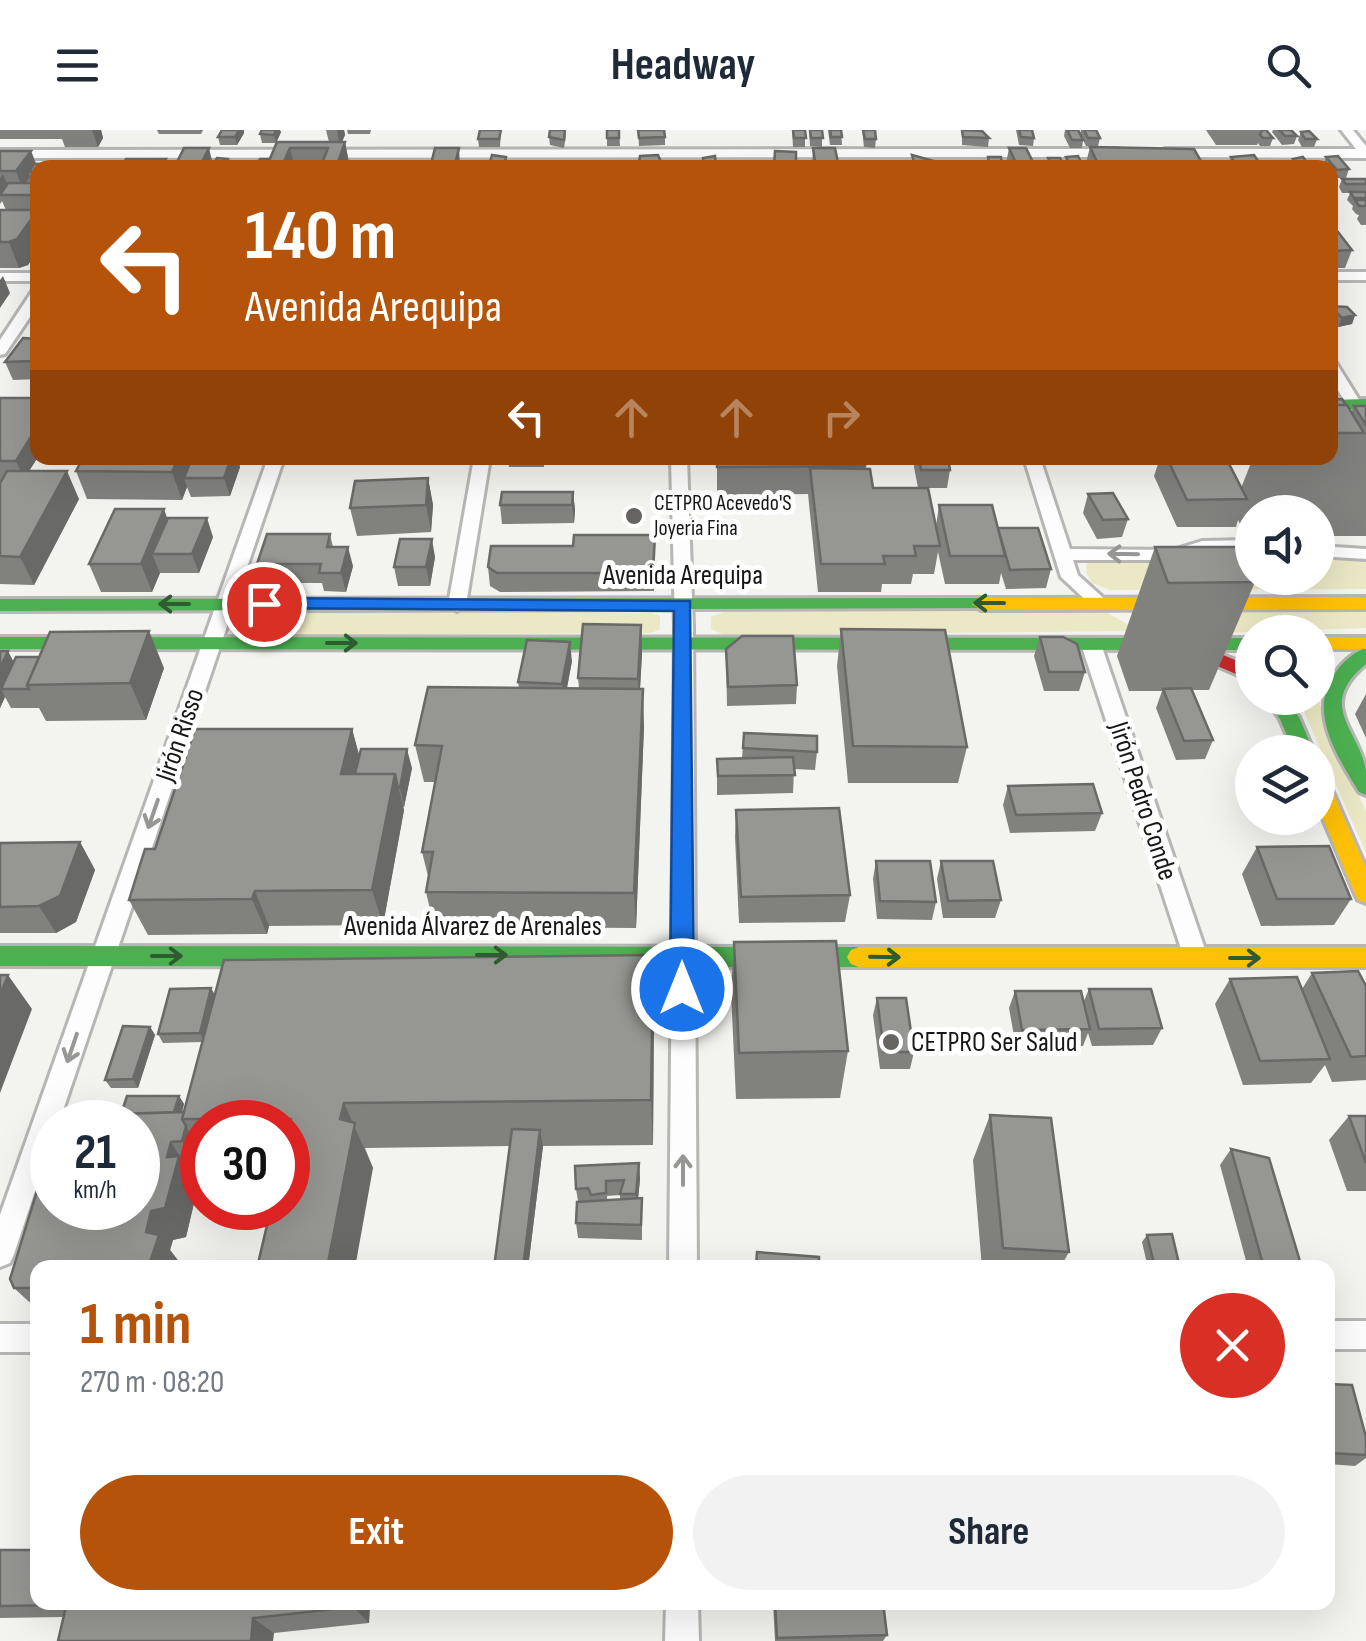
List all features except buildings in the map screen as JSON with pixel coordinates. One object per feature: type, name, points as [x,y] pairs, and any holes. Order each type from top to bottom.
[{"type":"main road","points":[[1100,603],[1235,668]]},
{"type":"main road","name":"Avenida Arequipa","points":[[0,605],[1366,603]]},
{"type":"main road","points":[[1335,643],[1366,643]]},
{"type":"main road","points":[[0,644],[1235,644]]},
{"type":"main road","points":[[1366,654],[1344,670],[1333,686],[1329,702],[1333,721],[1366,787]]},
{"type":"main road","points":[[1335,822],[1366,894]]},
{"type":"main road","name":"Avenida Álvarez de Arenales","points":[[0,956],[1366,957]]},
{"type":"street","points":[[1347,130],[1366,153]]},
{"type":"street","points":[[0,154],[130,148],[535,147],[936,147],[1125,153]]},
{"type":"street","points":[[533,160],[535,147]]},
{"type":"street","points":[[680,147],[680,160]]},
{"type":"street","points":[[936,147],[940,160]]},
{"type":"street","points":[[1144,153],[1196,147],[1366,153]]},
{"type":"street","points":[[1196,147],[1204,160]]},
{"type":"street","points":[[123,160],[130,148]]},
{"type":"street","points":[[376,160],[380,148]]},
{"type":"street","points":[[1338,276],[1366,276]]},
{"type":"street","points":[[0,278],[30,278]]},
{"type":"street","points":[[0,351],[30,305]]},
{"type":"street","points":[[1338,376],[1362,411]]},
{"type":"street","name":"Jirón Risso","points":[[0,1254],[274,465]]},
{"type":"street","points":[[457,604],[481,465]]},
{"type":"street","points":[[679,465],[684,643],[683,1260]]},
{"type":"street","points":[[1034,465],[1070,576],[1100,603]]},
{"type":"street","points":[[1062,554],[1174,555],[1202,546],[1235,545]]},
{"type":"street","points":[[1335,552],[1366,554]]},
{"type":"street","points":[[1058,603],[1064,598],[1070,576]]},
{"type":"street","name":"Jirón Pedro Conde","points":[[1090,644],[1196,958]]},
{"type":"street","points":[[1335,1334],[1366,1334]]},
{"type":"street","points":[[0,1338],[30,1338]]},
{"type":"street","points":[[682,1610],[682,1641]]},
{"type":"shaded area","points":[[1235,550],[1235,590],[1110,590],[1092,583],[1086,573],[1087,562],[1101,558],[1183,561],[1205,551]]},
{"type":"shaded area","points":[[1335,557],[1366,559],[1366,589],[1335,589]]},
{"type":"shaded area","points":[[1366,607],[1366,628],[1335,629],[1335,615],[1235,615],[1235,633],[1192,634],[1140,608]]},
{"type":"shaded area","points":[[256,610],[652,613],[660,616],[660,629],[651,633],[248,635],[238,630],[243,614]]},
{"type":"shaded area","points":[[1102,610],[1140,631],[724,635],[711,629],[711,617],[724,612]]},
{"type":"shaded area","points":[[1305,715],[1324,715],[1333,735],[1314,735]]},
{"type":"shaded area","points":[[1335,740],[1366,812],[1366,853],[1335,782]]},
{"type":"traffic: fast","points":[[1338,405],[1366,404]]},
{"type":"traffic: fast","points":[[0,605],[981,604]]},
{"type":"traffic: fast","points":[[0,643],[1235,644]]},
{"type":"traffic: fast","points":[[1366,654],[1337,684],[1333,700],[1339,733],[1366,787]]},
{"type":"traffic: fast","points":[[1288,715],[1297,735]]},
{"type":"traffic: fast","points":[[0,956],[859,957]]},
{"type":"traffic: slow","points":[[981,604],[1366,603]]},
{"type":"traffic: slow","points":[[1335,643],[1366,643]]},
{"type":"traffic: slow","points":[[1335,822],[1366,894]]},
{"type":"traffic: slow","points":[[859,957],[1366,957]]},
{"type":"traffic: jam","points":[[1199,651],[1235,667]]},
{"type":"place","name":"CETPRO Acevedo'S Joyeria Fina","points":[[634,516]]},
{"type":"place","name":"CETPRO Ser Salud","points":[[891,1042]]},
{"type":"route","points":[[264,604],[683,606],[682,989]]}]
